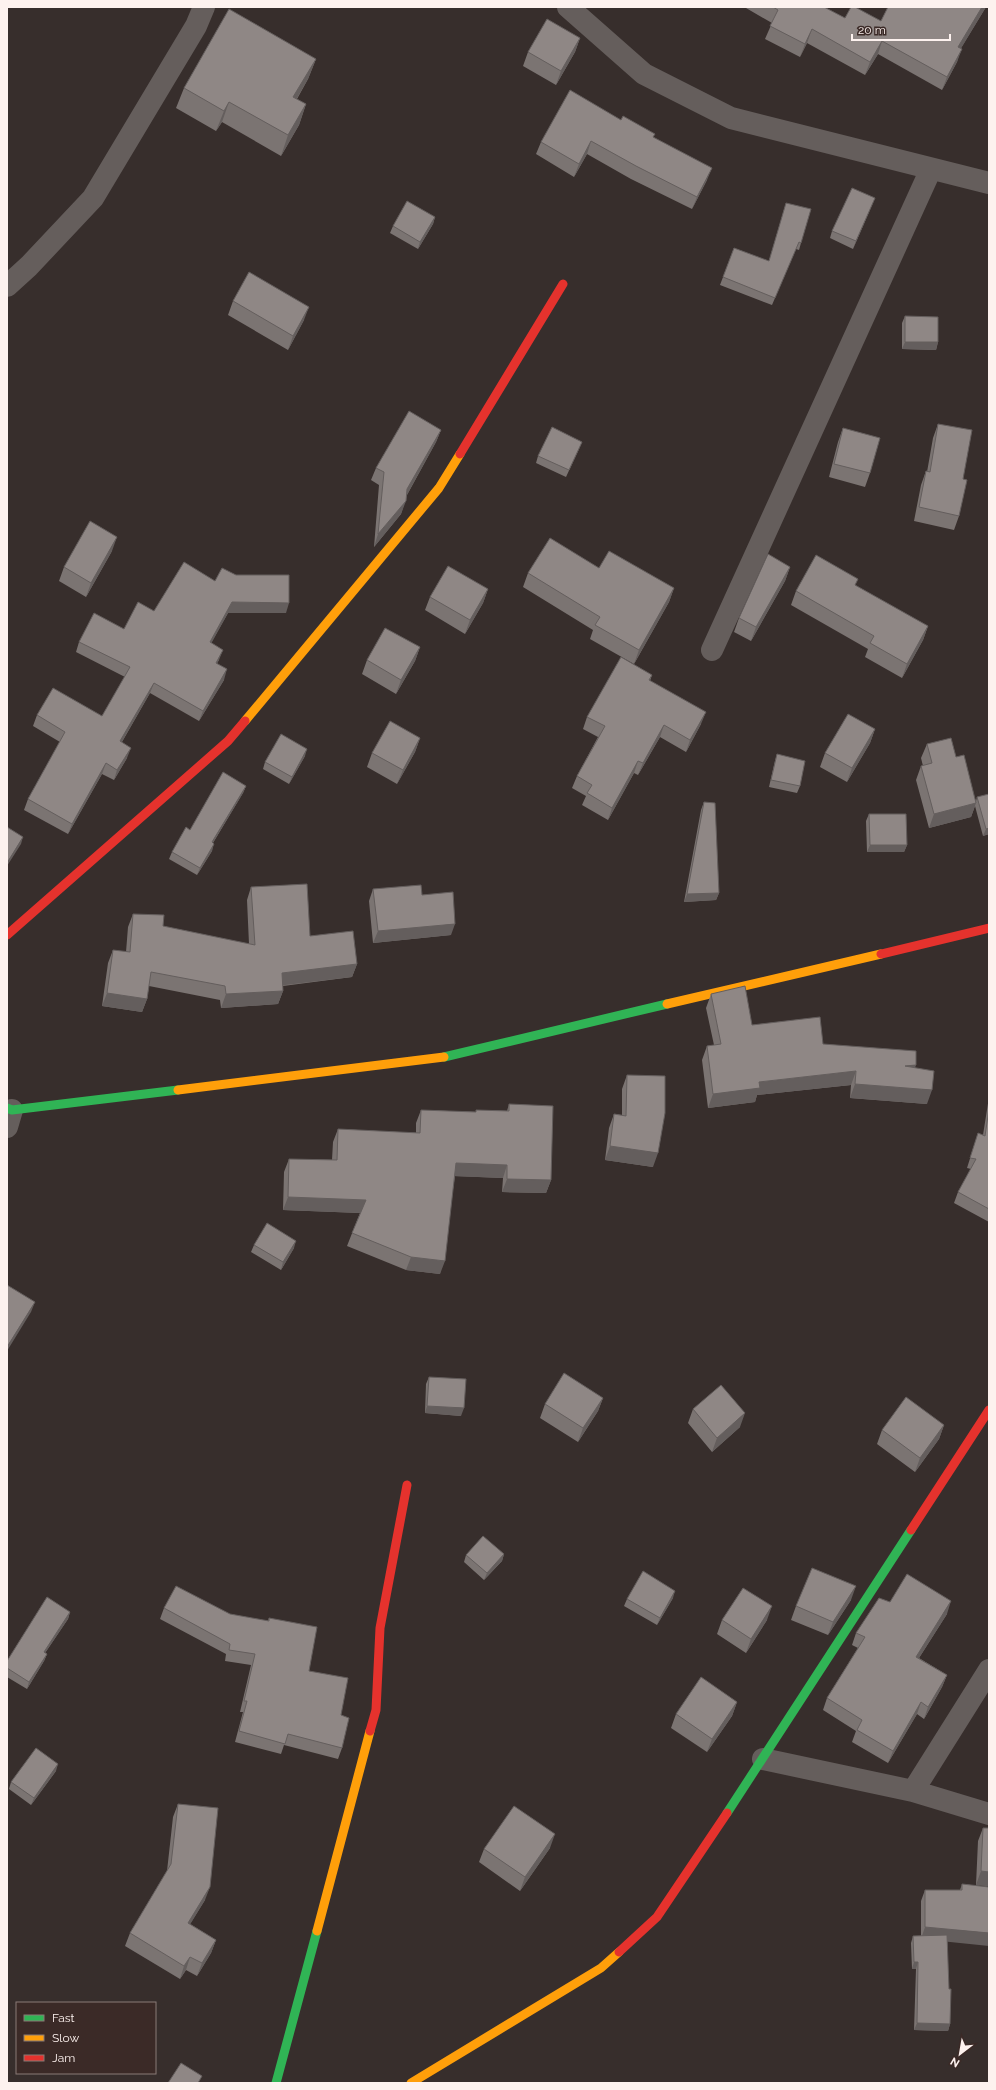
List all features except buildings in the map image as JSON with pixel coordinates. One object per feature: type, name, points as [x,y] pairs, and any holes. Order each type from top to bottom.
[{"type":"main road","points":[[7,935],[228,741],[438,488],[563,284]]},
{"type":"main road","points":[[9,1115],[431,1060],[989,928]]},
{"type":"main road","points":[[411,2083],[601,1968],[657,1917],[763,1759],[989,1410]]},
{"type":"main road","points":[[276,2083],[376,1710],[380,1628],[407,1486]]},
{"type":"street","points":[[7,286],[29,266],[92,198],[196,26],[204,7]]},
{"type":"street","points":[[568,7],[644,74],[731,118],[989,183]]},
{"type":"street","points":[[712,650],[931,169]]},
{"type":"street","points":[[912,1791],[989,1670]]},
{"type":"street","points":[[763,1759],[912,1791],[989,1814]]},
{"type":"traffic: fast","points":[[444,1057],[667,1004]]},
{"type":"traffic: fast","points":[[7,1108],[12,1110],[178,1090]]},
{"type":"traffic: fast","points":[[727,1813],[911,1530]]},
{"type":"traffic: fast","points":[[276,2083],[317,1931]]},
{"type":"traffic: slow","points":[[245,721],[439,488],[460,454]]},
{"type":"traffic: slow","points":[[667,1004],[881,954]]},
{"type":"traffic: slow","points":[[178,1090],[444,1057]]},
{"type":"traffic: slow","points":[[317,1931],[370,1731]]},
{"type":"traffic: slow","points":[[411,2083],[601,1968],[619,1952]]},
{"type":"traffic: jam","points":[[460,454],[563,284]]},
{"type":"traffic: jam","points":[[7,935],[228,741],[245,721]]},
{"type":"traffic: jam","points":[[881,954],[989,928]]},
{"type":"traffic: jam","points":[[911,1530],[989,1410]]},
{"type":"traffic: jam","points":[[370,1731],[376,1710],[380,1628],[407,1485]]},
{"type":"traffic: jam","points":[[619,1952],[657,1917],[727,1813]]}]
